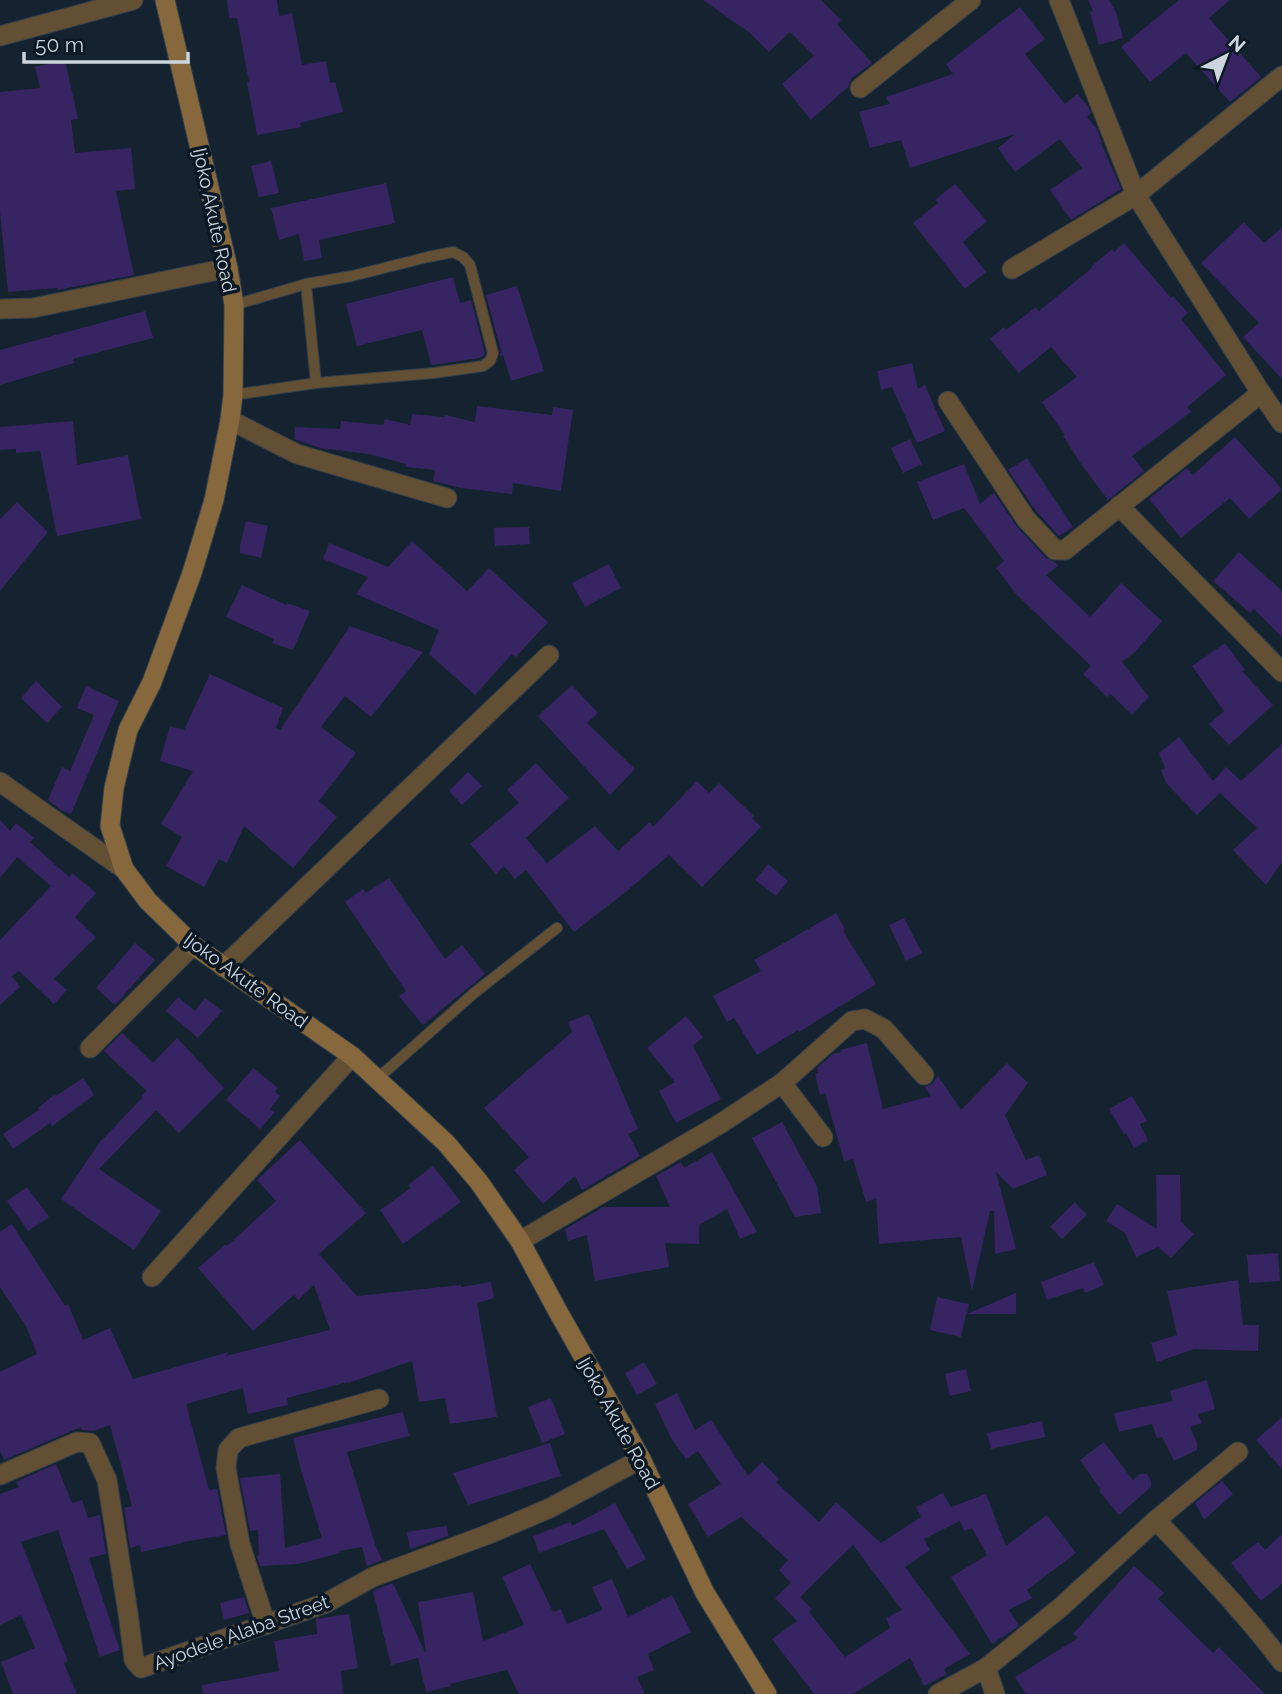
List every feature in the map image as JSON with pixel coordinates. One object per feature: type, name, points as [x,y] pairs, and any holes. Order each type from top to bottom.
[{"type":"main road","name":"Ijoko Akute Road","points":[[165,0],[228,268],[234,305],[233,395],[214,500],[192,573],[152,682],[128,730],[114,788],[110,826],[124,869],[148,901],[192,945],[352,1056],[446,1143],[479,1182],[520,1241],[642,1460],[705,1593],[766,1694]]},
{"type":"street","points":[[0,36],[133,0]]},
{"type":"street","points":[[860,88],[971,0]]},
{"type":"street","points":[[1059,0],[1136,195],[1282,423]]},
{"type":"street","points":[[1012,269],[1136,195],[1282,76]]},
{"type":"street","points":[[0,309],[33,308],[228,268]]},
{"type":"street","points":[[948,401],[1026,519],[1055,550],[1065,550],[1261,393]]},
{"type":"street","points":[[230,419],[297,454],[447,498]]},
{"type":"street","points":[[1119,506],[1282,672]]},
{"type":"street","points":[[223,967],[549,655]]},
{"type":"street","points":[[0,782],[124,869]]},
{"type":"street","points":[[90,1048],[192,945]]},
{"type":"street","points":[[520,1241],[720,1124],[782,1083],[852,1021],[865,1019],[884,1029],[924,1075]]},
{"type":"street","points":[[152,1277],[352,1056]]},
{"type":"street","points":[[782,1083],[823,1137]]},
{"type":"street","points":[[266,1625],[240,1544],[226,1468],[228,1450],[239,1438],[379,1399]]},
{"type":"street","name":"Ayodele Alaba Street","points":[[0,1475],[77,1442],[90,1443],[107,1480],[134,1660],[141,1668],[326,1604],[373,1577],[550,1508],[642,1460]]},
{"type":"street","points":[[939,1694],[986,1668],[1061,1607],[1156,1520],[1238,1452]]},
{"type":"street","points":[[1156,1520],[1219,1587],[1282,1662]]},
{"type":"street","points":[[986,1668],[995,1694]]},
{"type":"lane","points":[[233,395],[316,383],[435,373],[483,366],[490,361],[493,353],[470,264],[453,252],[306,285],[234,305]]},
{"type":"lane","points":[[306,285],[316,383]]},
{"type":"lane","points":[[377,1079],[473,994],[557,928]]},
{"type":"building","points":[[227,0],[277,0],[279,16],[292,13],[302,65],[326,61],[330,83],[335,82],[343,112],[300,123],[301,127],[257,135],[237,18],[229,18]]},
{"type":"building","points":[[703,0],[821,0],[841,20],[837,24],[872,63],[852,78],[848,87],[811,120],[782,84],[814,56],[790,32],[769,52],[750,33]]},
{"type":"building","points":[[1088,0],[1109,0],[1116,12],[1123,38],[1099,45],[1090,12],[1093,11]]},
{"type":"building","points":[[1179,0],[1230,0],[1209,18],[1261,77],[1230,102],[1186,53],[1150,82],[1121,47]]},
{"type":"building","points":[[1020,7],[1045,39],[1025,54],[1065,104],[1077,94],[1087,105],[1091,113],[1087,117],[1097,129],[1121,189],[1071,220],[1050,190],[1082,168],[1060,139],[1015,172],[998,148],[1015,134],[910,168],[901,140],[870,148],[859,112],[889,104],[886,97],[953,74],[946,64]]},
{"type":"building","points":[[65,60],[78,119],[71,120],[75,153],[131,148],[135,189],[116,191],[134,275],[58,290],[8,292],[0,211],[0,92],[40,88],[35,67]]},
{"type":"building","points":[[271,161],[279,193],[259,197],[251,166]]},
{"type":"building","points":[[386,183],[395,223],[319,240],[322,258],[304,261],[299,234],[279,240],[271,208]]},
{"type":"building","points":[[955,184],[987,221],[963,242],[986,272],[965,289],[913,223],[938,203],[935,200]]},
{"type":"building","points":[[1244,222],[1264,243],[1282,228],[1282,379],[1243,337],[1259,323],[1201,263]]},
{"type":"building","points":[[1124,243],[1171,298],[1173,296],[1188,313],[1181,319],[1226,375],[1187,407],[1191,412],[1132,456],[1144,471],[1108,500],[1081,464],[1042,402],[1077,377],[1051,347],[1019,373],[990,339],[1036,307],[1039,311],[1112,249],[1114,252]]},
{"type":"building","points":[[453,277],[460,303],[471,300],[485,353],[483,356],[431,365],[422,330],[357,346],[346,304]]},
{"type":"building","points":[[517,286],[544,371],[511,381],[503,355],[500,356],[486,295]]},
{"type":"building","points":[[145,311],[153,338],[73,359],[74,363],[0,385],[0,350]]},
{"type":"building","points":[[912,363],[918,389],[925,385],[945,431],[917,443],[892,387],[881,390],[877,371]]},
{"type":"building","points":[[477,406],[552,415],[553,407],[573,410],[561,491],[513,483],[512,494],[461,488],[433,481],[435,470],[406,467],[406,464],[369,454],[320,448],[294,439],[295,427],[340,429],[341,421],[383,425],[385,419],[410,425],[412,414],[445,415],[475,422]]},
{"type":"building","points":[[73,421],[77,465],[128,455],[141,519],[57,536],[40,451],[16,453],[16,449],[0,450],[0,427]]},
{"type":"building","points":[[1235,437],[1282,489],[1249,519],[1230,498],[1181,538],[1149,499],[1187,468],[1193,475]]},
{"type":"building","points":[[910,439],[922,464],[903,473],[891,448]]},
{"type":"building","points":[[1027,458],[1073,527],[1059,536],[1036,511],[1008,470]]},
{"type":"building","points":[[964,464],[980,504],[994,493],[1017,527],[1046,558],[1058,566],[1046,575],[1090,617],[1121,583],[1162,621],[1136,651],[1122,662],[1149,697],[1132,715],[1111,694],[1107,697],[1083,674],[1091,666],[1017,595],[996,568],[1004,561],[964,508],[933,520],[917,482]]},
{"type":"building","points":[[17,502],[48,532],[0,591],[0,519]]},
{"type":"building","points":[[246,521],[268,526],[261,558],[240,553]]},
{"type":"building","points":[[529,527],[530,544],[495,546],[494,528]]},
{"type":"building","points":[[412,541],[467,591],[489,568],[548,622],[516,657],[512,654],[475,695],[429,654],[439,630],[356,594],[368,577],[323,559],[329,543],[388,567]]},
{"type":"building","points":[[1239,552],[1282,591],[1282,637],[1254,609],[1250,613],[1213,581]]},
{"type":"building","points":[[609,564],[621,588],[585,607],[572,583]]},
{"type":"building","points":[[242,585],[286,605],[287,603],[310,611],[293,650],[272,643],[274,639],[226,617]]},
{"type":"building","points":[[350,626],[423,652],[371,717],[345,696],[321,727],[356,753],[319,801],[337,817],[293,868],[244,826],[227,863],[219,859],[204,887],[166,866],[182,837],[161,824],[193,771],[160,761],[170,726],[184,730],[210,674],[283,708],[276,728],[280,730]]},
{"type":"building","points":[[1225,643],[1245,670],[1242,671],[1273,705],[1229,745],[1209,724],[1224,711],[1192,666]]},
{"type":"building","points":[[36,681],[62,707],[47,723],[21,698]]},
{"type":"building","points":[[572,685],[598,713],[587,723],[635,769],[610,795],[538,716]]},
{"type":"building","points":[[86,686],[119,701],[71,814],[48,800],[62,767],[70,771],[94,715],[77,708]]},
{"type":"building","points":[[1179,737],[1213,781],[1226,767],[1241,781],[1282,744],[1282,862],[1266,885],[1233,850],[1257,828],[1220,793],[1197,815],[1166,783],[1161,770],[1165,768],[1159,753]]},
{"type":"building","points":[[536,763],[569,798],[526,838],[547,863],[595,826],[618,851],[650,822],[653,827],[697,781],[709,793],[719,783],[754,816],[752,818],[761,827],[702,887],[669,855],[574,932],[526,870],[515,879],[504,866],[496,874],[470,844],[519,803],[507,790]]},
{"type":"building","points":[[468,772],[482,786],[462,805],[449,791]]},
{"type":"building","points":[[0,820],[10,831],[16,823],[34,838],[30,842],[69,877],[72,873],[96,893],[75,917],[96,937],[54,979],[67,990],[54,1004],[19,971],[12,976],[20,987],[0,1005],[0,940],[51,886],[17,857],[0,878]]},
{"type":"building","points":[[768,864],[788,881],[776,896],[755,880]]},
{"type":"building","points":[[389,878],[445,959],[462,945],[485,974],[423,1025],[399,996],[406,991],[345,902],[363,889],[366,893]]},
{"type":"building","points":[[836,913],[845,929],[843,931],[876,984],[757,1055],[734,1018],[727,1022],[713,996],[761,971],[754,960]]},
{"type":"building","points":[[904,918],[922,953],[906,961],[889,925]]},
{"type":"building","points":[[135,943],[155,960],[115,1005],[96,988]]},
{"type":"building","points":[[178,997],[195,1011],[205,998],[222,1011],[198,1038],[166,1011]]},
{"type":"building","points":[[589,1014],[638,1129],[628,1134],[640,1156],[582,1190],[575,1176],[543,1204],[514,1170],[529,1157],[484,1108],[572,1032],[568,1022]]},
{"type":"building","points":[[686,1016],[703,1037],[693,1046],[721,1099],[676,1123],[659,1091],[675,1082],[647,1048]]},
{"type":"building","points":[[122,1033],[153,1063],[177,1038],[224,1088],[179,1133],[156,1110],[99,1169],[161,1211],[134,1250],[61,1199],[99,1143],[147,1091],[104,1051]]},
{"type":"building","points":[[867,1043],[883,1109],[931,1096],[925,1087],[932,1084],[938,1076],[961,1110],[1007,1063],[1028,1083],[1005,1115],[1026,1160],[1039,1155],[1047,1175],[1013,1189],[996,1172],[1016,1249],[995,1254],[994,1211],[990,1211],[972,1291],[961,1237],[879,1244],[876,1199],[866,1202],[853,1159],[844,1161],[825,1093],[820,1095],[815,1074],[818,1073],[817,1068],[833,1054]]},
{"type":"building","points":[[253,1068],[278,1088],[275,1092],[280,1096],[270,1109],[275,1112],[260,1129],[226,1100]]},
{"type":"building","points":[[83,1078],[94,1095],[52,1126],[50,1123],[13,1149],[3,1134],[39,1110],[38,1108],[54,1095]]},
{"type":"building","points":[[1132,1096],[1147,1121],[1140,1124],[1148,1141],[1134,1148],[1109,1109]]},
{"type":"building","points":[[782,1122],[817,1186],[821,1213],[795,1217],[752,1138]]},
{"type":"building","points":[[300,1140],[366,1213],[319,1254],[357,1296],[491,1282],[494,1298],[477,1303],[497,1417],[450,1424],[445,1398],[419,1402],[412,1361],[348,1383],[287,1398],[288,1405],[248,1414],[243,1388],[186,1404],[209,1490],[217,1489],[226,1535],[141,1552],[140,1545],[130,1548],[124,1508],[132,1506],[110,1425],[93,1431],[82,1430],[81,1427],[4,1460],[0,1451],[0,1372],[37,1354],[26,1326],[0,1287],[0,1232],[12,1224],[65,1306],[68,1304],[83,1340],[110,1328],[133,1379],[229,1352],[225,1356],[330,1330],[314,1285],[298,1300],[294,1295],[253,1331],[198,1268],[226,1244],[227,1246],[276,1201],[257,1180]]},
{"type":"building","points":[[712,1152],[757,1232],[740,1239],[727,1209],[699,1225],[699,1244],[665,1243],[669,1267],[595,1281],[587,1235],[568,1241],[565,1229],[603,1207],[670,1207],[656,1176],[681,1162],[684,1168]]},
{"type":"building","points":[[433,1166],[461,1202],[403,1244],[380,1210],[411,1188],[408,1185]]},
{"type":"building","points":[[1156,1175],[1180,1175],[1181,1222],[1194,1234],[1171,1258],[1158,1247],[1136,1257],[1125,1233],[1106,1221],[1117,1204],[1157,1229]]},
{"type":"building","points":[[27,1187],[49,1217],[28,1231],[7,1201]]},
{"type":"building","points":[[1075,1202],[1087,1215],[1062,1239],[1050,1227]]},
{"type":"building","points":[[1278,1253],[1280,1281],[1249,1283],[1247,1255]]},
{"type":"building","points":[[1094,1262],[1104,1285],[1085,1293],[1083,1288],[1047,1300],[1041,1282]]},
{"type":"building","points":[[1238,1280],[1243,1325],[1259,1325],[1258,1351],[1194,1349],[1157,1362],[1151,1343],[1177,1335],[1167,1291]]},
{"type":"building","points":[[1016,1293],[1016,1314],[967,1314]]},
{"type":"building","points":[[937,1297],[969,1304],[961,1337],[930,1330]]},
{"type":"building","points":[[644,1362],[657,1384],[637,1395],[625,1373]]},
{"type":"building","points":[[966,1369],[971,1391],[950,1396],[945,1374]]},
{"type":"building","points":[[1207,1380],[1215,1409],[1198,1414],[1202,1423],[1190,1427],[1197,1450],[1174,1461],[1162,1437],[1157,1438],[1152,1424],[1119,1432],[1114,1413],[1173,1401],[1170,1391]]},
{"type":"building","points":[[677,1393],[695,1430],[711,1420],[748,1476],[762,1462],[779,1479],[776,1482],[819,1522],[836,1502],[881,1543],[921,1517],[916,1507],[943,1493],[951,1507],[986,1494],[1006,1546],[1047,1515],[1076,1553],[1027,1590],[1032,1598],[1009,1610],[1019,1626],[992,1644],[951,1577],[987,1555],[972,1528],[964,1531],[960,1521],[924,1539],[930,1550],[905,1567],[970,1654],[944,1669],[947,1674],[924,1686],[910,1658],[853,1694],[814,1694],[772,1639],[797,1621],[775,1598],[791,1583],[779,1570],[788,1560],[741,1517],[708,1537],[688,1504],[721,1484],[698,1451],[686,1459],[671,1438],[655,1404]],"holes":[[[853,1545],[902,1610],[886,1618],[890,1628],[845,1657],[809,1612],[812,1609],[800,1597]]]},
{"type":"building","points":[[551,1398],[565,1434],[542,1443],[528,1407]]},
{"type":"building","points":[[403,1412],[409,1436],[347,1452],[382,1560],[367,1566],[362,1547],[298,1564],[260,1566],[257,1556],[258,1530],[250,1531],[240,1478],[280,1474],[285,1548],[322,1538],[293,1438]]},
{"type":"building","points":[[1282,1417],[1282,1469],[1256,1440]]},
{"type":"building","points":[[1042,1421],[1045,1437],[991,1449],[987,1433]]},
{"type":"building","points":[[1104,1442],[1133,1480],[1140,1474],[1147,1474],[1151,1481],[1151,1487],[1119,1515],[1099,1491],[1101,1490],[1080,1460]]},
{"type":"building","points":[[550,1443],[561,1476],[468,1505],[453,1473]]},
{"type":"building","points":[[56,1464],[72,1503],[82,1500],[88,1518],[100,1515],[106,1554],[89,1558],[120,1650],[100,1657],[58,1530],[21,1542],[68,1661],[64,1663],[77,1694],[13,1694],[1,1662],[35,1648],[21,1615],[0,1625],[0,1494],[19,1487],[16,1482]]},
{"type":"building","points":[[1222,1481],[1233,1494],[1204,1520],[1195,1503]]},
{"type":"building","points":[[615,1503],[646,1559],[627,1569],[604,1529],[539,1553],[533,1536],[570,1522],[572,1526]]},
{"type":"building","points":[[447,1526],[448,1536],[410,1549],[407,1532]]},
{"type":"building","points":[[1282,1534],[1282,1584],[1261,1601],[1231,1563],[1258,1542],[1265,1550]]},
{"type":"building","points":[[530,1564],[553,1612],[561,1609],[567,1624],[602,1610],[592,1587],[612,1579],[628,1617],[672,1595],[691,1632],[648,1654],[654,1670],[637,1677],[645,1694],[519,1694],[507,1670],[426,1692],[418,1658],[391,1665],[373,1591],[393,1583],[426,1652],[418,1602],[473,1592],[483,1641],[524,1625],[502,1577]]},
{"type":"building","points":[[1134,1566],[1164,1593],[1158,1599],[1213,1653],[1219,1647],[1265,1694],[1026,1694],[1015,1677],[1078,1638],[1073,1634]]},
{"type":"building","points":[[244,1597],[249,1613],[224,1620],[220,1603]]},
{"type":"building","points":[[349,1614],[358,1668],[341,1671],[343,1694],[203,1694],[202,1685],[279,1671],[274,1641],[317,1634],[316,1619]]}]
